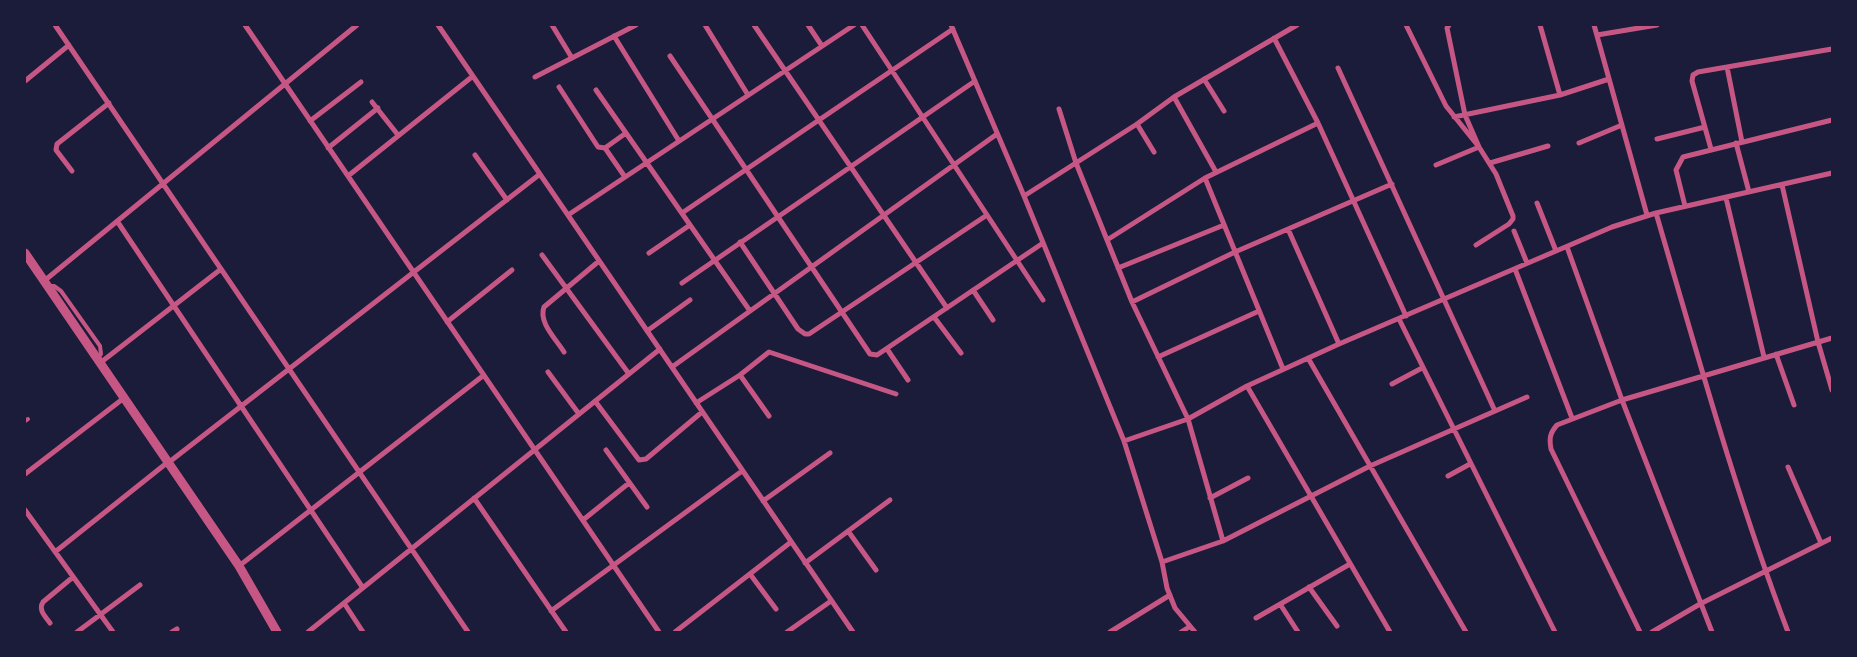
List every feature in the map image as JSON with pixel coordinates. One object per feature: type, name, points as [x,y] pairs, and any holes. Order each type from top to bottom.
[{"type":"street","points":[[55,25],[468,632]]},
{"type":"street","points":[[244,25],[660,632]]},
{"type":"street","points":[[46,284],[116,221],[358,25]]},
{"type":"street","points":[[552,25],[572,58]]},
{"type":"street","points":[[620,25],[623,31]]},
{"type":"street","points":[[535,77],[636,25]]},
{"type":"street","points":[[706,25],[748,95]]},
{"type":"street","points":[[754,25],[947,308]]},
{"type":"street","points":[[808,25],[822,46]]},
{"type":"street","points":[[568,215],[854,25]]},
{"type":"street","points":[[862,25],[1043,300]]},
{"type":"street","points":[[1024,196],[1137,124],[1174,97],[1297,25]]},
{"type":"street","points":[[1406,25],[1446,106],[1490,163],[1513,220],[1476,245]]},
{"type":"street","points":[[1540,25],[1560,95]]},
{"type":"street","points":[[1594,25],[1647,215]]},
{"type":"street","points":[[1597,35],[1657,25]]},
{"type":"street","points":[[440,26],[853,632]]},
{"type":"street","points":[[682,213],[952,27],[1024,196],[1124,441],[1162,562],[1167,588],[1175,608],[1195,632]]},
{"type":"street","points":[[1448,27],[1465,115],[1479,147]]},
{"type":"street","points":[[614,36],[679,142]]},
{"type":"street","points":[[1274,38],[1318,123],[1406,316]]},
{"type":"street","points":[[25,82],[69,45]]},
{"type":"street","points":[[1711,149],[1692,81],[1693,75],[1698,72],[1832,49]]},
{"type":"street","points":[[670,56],[870,354],[878,355],[1043,243]]},
{"type":"street","points":[[1727,67],[1749,192]]},
{"type":"street","points":[[1338,68],[1495,411]]},
{"type":"street","points":[[348,176],[473,76]]},
{"type":"street","points":[[1454,117],[1560,95],[1609,79]]},
{"type":"street","points":[[1204,80],[1224,111]]},
{"type":"street","points":[[682,283],[714,259],[974,81]]},
{"type":"street","points":[[310,121],[361,82]]},
{"type":"street","points":[[559,87],[597,146],[605,148],[626,133]]},
{"type":"street","points":[[596,90],[750,311]]},
{"type":"street","points":[[1174,97],[1216,172]]},
{"type":"street","points":[[372,102],[398,135]]},
{"type":"street","points":[[72,171],[56,150],[57,144],[108,103]]},
{"type":"street","points":[[328,148],[378,108]]},
{"type":"street","points":[[1059,109],[1076,162],[1132,302],[1188,419],[1223,541]]},
{"type":"street","points":[[1685,206],[1676,170],[1682,157],[1832,120]]},
{"type":"street","points":[[1107,240],[1205,178],[1318,123]]},
{"type":"street","points":[[1137,124],[1154,152]]},
{"type":"street","points":[[1579,142],[1622,125]]},
{"type":"street","points":[[1657,139],[1705,127]]},
{"type":"street","points":[[672,367],[997,134]]},
{"type":"street","points":[[1490,163],[1548,146]]},
{"type":"street","points":[[1436,165],[1479,147]]},
{"type":"street","points":[[605,148],[625,177]]},
{"type":"street","points":[[475,155],[507,200]]},
{"type":"street","points":[[1124,441],[1188,419],[1247,386],[1283,369],[1612,227],[1647,215],[1832,173]]},
{"type":"street","points":[[55,552],[168,462],[540,174]]},
{"type":"street","points":[[1205,178],[1283,369]]},
{"type":"street","points":[[1132,302],[1235,252],[1392,184]]},
{"type":"street","points":[[1782,185],[1818,342],[1832,390]]},
{"type":"street","points":[[1726,198],[1764,357]]},
{"type":"street","points":[[1537,203],[1556,252]]},
{"type":"street","points":[[1656,213],[1765,570],[1788,632]]},
{"type":"street","points":[[740,242],[798,330],[805,334],[813,333],[987,215]]},
{"type":"street","points":[[116,221],[363,588]]},
{"type":"street","points":[[649,253],[690,225]]},
{"type":"street","points":[[1118,268],[1224,225]]},
{"type":"street","points":[[1288,229],[1339,344]]},
{"type":"street","points":[[1514,231],[1528,263]]},
{"type":"street","points":[[1567,247],[1622,400],[1712,632]]},
{"type":"street","points":[[25,253],[238,566],[277,632]]},
{"type":"street","points":[[542,255],[629,374]]},
{"type":"street","points":[[564,352],[544,323],[542,315],[544,307],[599,261]]},
{"type":"street","points":[[99,362],[222,269]]},
{"type":"street","points":[[1515,269],[1572,418]]},
{"type":"street","points":[[447,322],[512,270]]},
{"type":"street","points":[[974,290],[993,320]]},
{"type":"street","points":[[647,331],[690,300]]},
{"type":"street","points":[[1158,357],[1260,311]]},
{"type":"street","points":[[934,317],[961,353]]},
{"type":"street","points":[[1399,319],[1453,431],[1555,632]]},
{"type":"street","points":[[1640,632],[1551,449],[1549,440],[1551,431],[1557,425],[1572,418],[1622,400],[1832,338]]},
{"type":"street","points":[[887,349],[908,380]]},
{"type":"street","points":[[308,632],[660,350]]},
{"type":"street","points":[[696,403],[740,375],[766,353],[771,352],[896,394]]},
{"type":"street","points":[[1776,354],[1794,405]]},
{"type":"street","points":[[1308,358],[1466,632]]},
{"type":"street","points":[[1392,384],[1422,368]]},
{"type":"street","points":[[548,372],[579,414]]},
{"type":"street","points":[[238,566],[484,375]]},
{"type":"street","points":[[740,375],[769,416]]},
{"type":"street","points":[[1247,386],[1390,632]]},
{"type":"street","points":[[1162,562],[1223,541],[1370,466],[1527,397]]},
{"type":"street","points":[[25,474],[124,398]]},
{"type":"street","points":[[595,401],[639,460],[646,458],[702,412]]},
{"type":"street","points":[[606,450],[647,507]]},
{"type":"street","points":[[763,501],[830,453]]},
{"type":"street","points":[[1448,476],[1470,464]]},
{"type":"street","points":[[1788,467],[1821,543]]},
{"type":"street","points":[[551,611],[742,471]]},
{"type":"street","points":[[1210,498],[1248,478]]},
{"type":"street","points":[[583,520],[629,483]]},
{"type":"street","points":[[474,498],[566,632]]},
{"type":"street","points":[[805,563],[890,500]]},
{"type":"street","points":[[25,510],[113,632]]},
{"type":"street","points":[[848,531],[876,570]]},
{"type":"street","points":[[1652,632],[1765,570],[1832,538]]},
{"type":"street","points":[[674,632],[791,542]]},
{"type":"street","points":[[1256,618],[1350,564]]},
{"type":"street","points":[[750,574],[776,610]]},
{"type":"street","points":[[50,623],[40,610],[42,602],[73,577]]},
{"type":"street","points":[[77,632],[140,585]]},
{"type":"street","points":[[1309,588],[1337,626]]},
{"type":"street","points":[[1110,632],[1170,595]]},
{"type":"street","points":[[787,632],[831,601]]},
{"type":"street","points":[[344,604],[363,632]]},
{"type":"street","points":[[1280,604],[1298,632]]},
{"type":"street","points":[[1181,632],[1189,627]]}]
